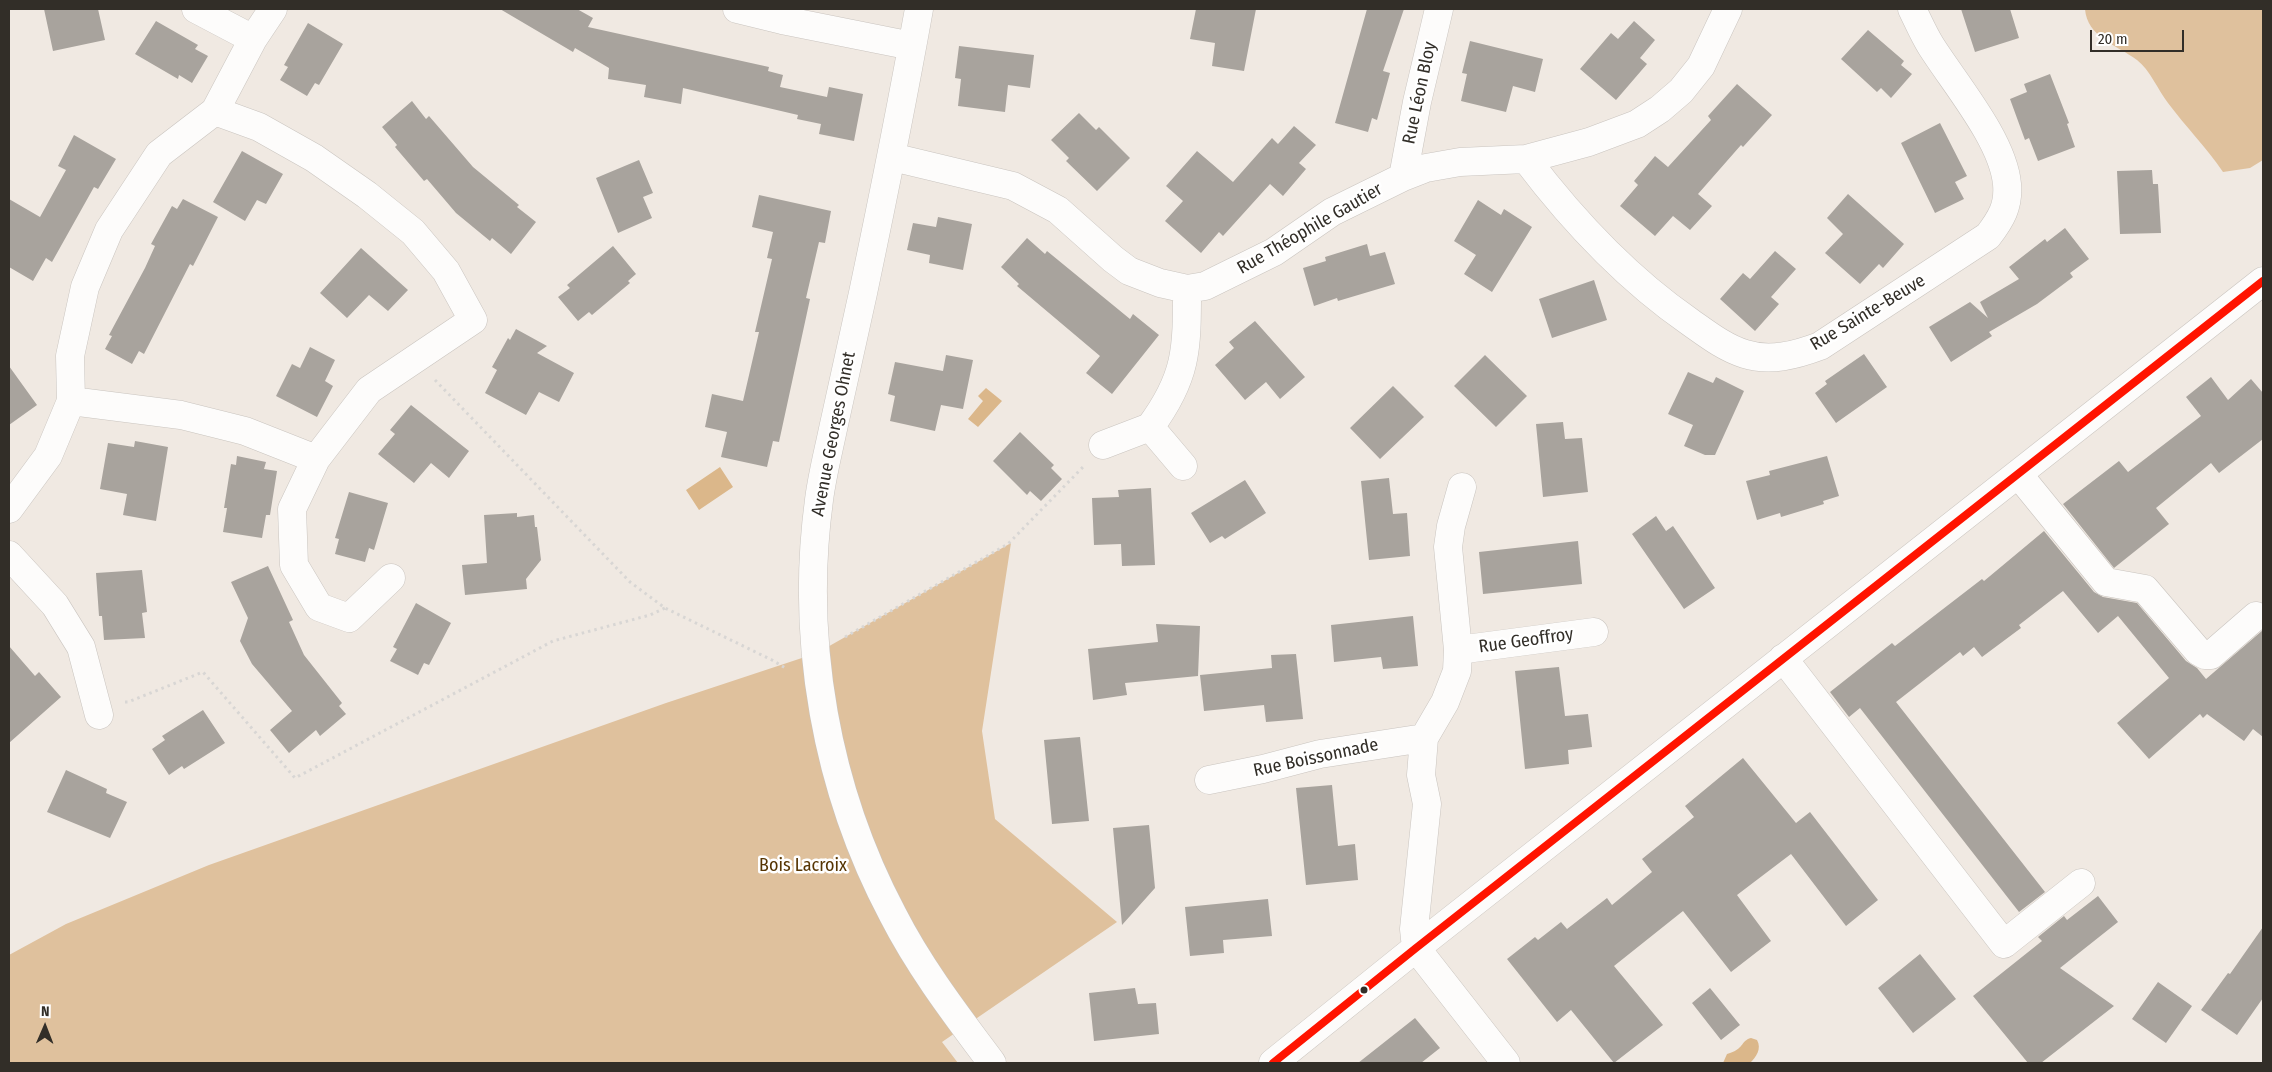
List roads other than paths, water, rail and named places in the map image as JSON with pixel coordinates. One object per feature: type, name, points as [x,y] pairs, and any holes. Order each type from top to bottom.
[{"type":"street","points":[[196,9],[253,39]]},
{"type":"street","points":[[9,509],[48,456],[71,401],[70,356],[85,287],[109,230],[159,154],[215,111],[253,39],[273,9]]},
{"type":"street","points":[[737,9],[912,46]]},
{"type":"street","name":"Avenue Georges Ohnet","points":[[919,9],[892,157],[819,498],[813,586],[817,653],[820,690],[833,759],[847,806],[879,886],[893,916],[921,963],[992,1063]]},
{"type":"street","name":"Rue Léon Bloy","points":[[1403,177],[1416,102],[1439,9]]},
{"type":"street","name":"Rue Théophile Gautier","points":[[892,157],[1013,186],[1058,210],[1129,271],[1160,283],[1187,289],[1205,286],[1274,252],[1332,212],[1403,177],[1426,168],[1460,162],[1526,159],[1589,142],[1637,124],[1660,109],[1681,91],[1701,66],[1728,9]]},
{"type":"street","name":"Rue Sainte-Beuve","points":[[1526,159],[1559,203],[1593,240],[1671,309],[1720,343],[1746,354],[1775,358],[1800,353],[1820,346],[1988,236],[2002,218],[2006,204],[2007,185],[2004,165],[1990,137],[1930,44],[1912,9]]},
{"type":"street","points":[[215,111],[260,127],[314,158],[367,195],[413,232],[446,271],[473,320],[369,390],[316,459],[292,509],[294,565],[319,607],[349,618],[391,578]]},
{"type":"street","points":[[1273,1063],[1783,658],[2263,281]]},
{"type":"street","points":[[1103,445],[1150,428],[1166,406],[1185,357],[1187,289]]},
{"type":"street","points":[[71,401],[181,415],[245,431],[316,459]]},
{"type":"street","points":[[1150,428],[1183,466]]},
{"type":"street","points":[[2018,474],[2106,582],[2145,589],[2198,651],[2205,655],[2211,655],[2256,616]]},
{"type":"street","points":[[1462,487],[1451,526],[1448,547],[1458,650],[1457,671],[1445,702],[1424,738],[1421,775],[1427,804],[1414,929],[1416,948],[1506,1063]]},
{"type":"street","points":[[9,554],[55,606],[81,647],[96,707]]},
{"type":"street","name":"Rue Geoffroy","points":[[1458,650],[1594,632]]},
{"type":"street","points":[[1783,658],[2004,944],[2081,883]]},
{"type":"street","name":"Rue Boissonnade","points":[[1209,780],[1263,770],[1320,754],[1424,738]]},
{"type":"park label","name":"Bois Lacroix","points":[[803,866]]}]
